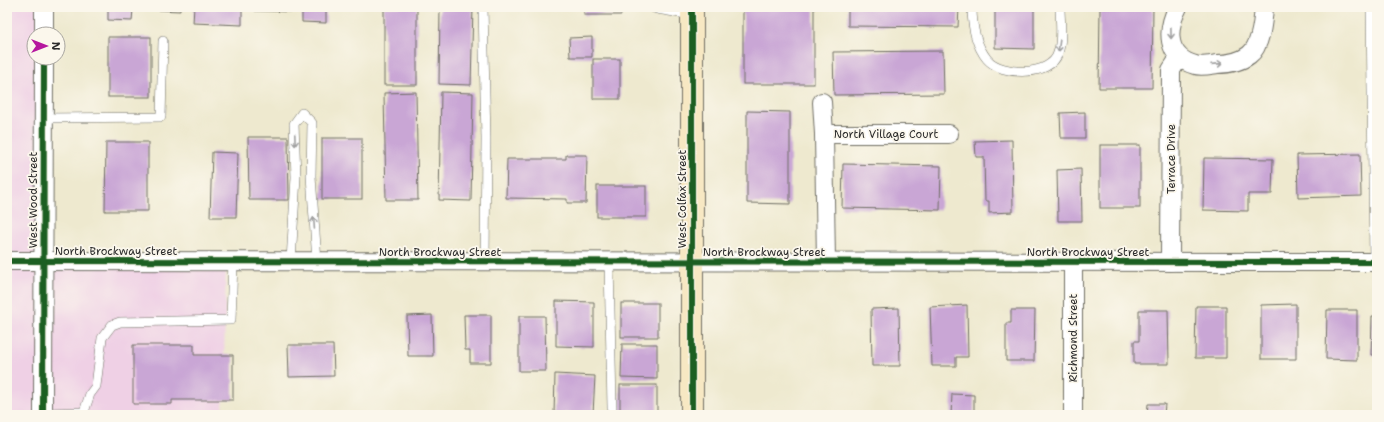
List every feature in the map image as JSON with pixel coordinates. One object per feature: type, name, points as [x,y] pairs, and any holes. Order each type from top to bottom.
[{"type":"street","points":[[44,7],[44,26]]},
{"type":"street","points":[[1178,7],[1171,20],[1172,48],[1179,58],[1196,66],[1229,63],[1249,55],[1262,33],[1264,7]]},
{"type":"street","name":"West Colfax Street","points":[[692,11],[692,415]]},
{"type":"street","name":"Terrace Drive","points":[[1170,262],[1171,70],[1179,58]]},
{"type":"street","name":"West Wood Street","points":[[43,414],[44,66]]},
{"type":"street","name":"North Village Court","points":[[822,102],[826,262]]},
{"type":"street","name":"North Village Court","points":[[824,134],[949,134]]},
{"type":"street","name":"North Brockway Street","points":[[7,261],[1376,262]]},
{"type":"street","name":"Richmond Street","points":[[1073,261],[1073,415]]},
{"type":"lane","points":[[483,7],[486,139],[485,262]]},
{"type":"lane","points":[[652,7],[657,9],[692,11]]},
{"type":"lane","points":[[972,7],[972,26],[979,47],[988,60],[1006,70],[1026,71],[1042,69],[1054,62],[1058,53],[1060,37],[1060,7]]},
{"type":"lane","points":[[1371,7],[1376,262]]},
{"type":"lane","points":[[43,118],[161,117],[163,41]]},
{"type":"lane","points":[[291,261],[296,176],[294,124],[302,113],[312,123],[311,176],[317,261]]},
{"type":"lane","points":[[43,414],[84,412],[90,394],[96,386],[102,338],[112,325],[120,322],[231,320],[232,261]]},
{"type":"lane","points":[[609,262],[612,408]]},
{"type":"shaded area","points":[[7,7],[44,7],[44,26],[26,26],[26,66],[44,66],[43,261],[226,261],[223,415],[7,415]]},
{"type":"building","points":[[108,7],[180,7],[180,11],[133,9],[132,21],[108,20]]},
{"type":"building","points":[[194,7],[242,7],[242,25],[193,23]]},
{"type":"building","points":[[255,7],[326,7],[326,23],[302,22],[302,12],[255,11]]},
{"type":"building","points":[[384,7],[417,7],[417,85],[384,85]]},
{"type":"building","points":[[440,7],[473,7],[471,85],[439,84]]},
{"type":"building","points":[[584,7],[621,7],[621,15],[584,15]]},
{"type":"building","points":[[743,7],[814,7],[814,84],[743,84]]},
{"type":"building","points":[[848,7],[959,7],[958,27],[848,26]]},
{"type":"building","points":[[995,7],[1034,7],[1034,49],[995,48]]},
{"type":"building","points":[[1100,7],[1153,7],[1152,88],[1099,88]]},
{"type":"building","points":[[108,37],[151,37],[151,97],[108,97]]},
{"type":"building","points":[[592,37],[592,57],[570,57],[569,38]]},
{"type":"building","points":[[943,51],[944,94],[834,95],[833,52]]},
{"type":"building","points":[[593,59],[620,59],[620,99],[593,99]]},
{"type":"building","points":[[416,92],[418,200],[386,200],[384,93]]},
{"type":"building","points":[[441,92],[473,93],[471,201],[439,200]]},
{"type":"building","points":[[747,111],[790,112],[790,204],[747,203]]},
{"type":"building","points":[[1085,112],[1085,138],[1061,138],[1060,113]]},
{"type":"building","points":[[248,137],[288,137],[289,200],[249,200]]},
{"type":"building","points":[[322,138],[362,138],[362,199],[322,199]]},
{"type":"building","points":[[1012,140],[1013,212],[989,213],[989,201],[985,201],[984,157],[976,157],[975,141]]},
{"type":"building","points":[[106,142],[148,142],[148,211],[105,211]]},
{"type":"building","points":[[1100,145],[1140,145],[1140,208],[1100,208]]},
{"type":"building","points":[[212,152],[238,153],[236,217],[210,217]]},
{"type":"building","points":[[1360,154],[1361,196],[1298,198],[1297,155]]},
{"type":"building","points":[[566,155],[587,155],[586,203],[567,203],[567,199],[506,198],[507,159],[566,159]]},
{"type":"building","points":[[1204,158],[1273,159],[1272,194],[1248,194],[1248,211],[1203,210]]},
{"type":"building","points":[[843,164],[941,166],[940,210],[842,208]]},
{"type":"building","points":[[1081,169],[1082,221],[1058,221],[1057,170]]},
{"type":"building","points":[[597,186],[646,186],[646,217],[597,217]]},
{"type":"building","points":[[556,301],[594,302],[594,347],[556,346]]},
{"type":"building","points":[[621,303],[658,303],[658,337],[621,337]]},
{"type":"building","points":[[1296,304],[1296,359],[1261,359],[1261,305]]},
{"type":"building","points":[[967,305],[968,357],[956,357],[956,366],[932,366],[930,307]]},
{"type":"building","points":[[1196,306],[1226,306],[1226,358],[1195,358]]},
{"type":"building","points":[[899,308],[900,366],[872,366],[871,309]]},
{"type":"building","points":[[1011,310],[1035,310],[1034,361],[1006,361],[1006,323],[1011,323]]},
{"type":"building","points":[[1139,310],[1168,310],[1169,364],[1134,364],[1134,341],[1139,341]]},
{"type":"building","points":[[1327,310],[1357,310],[1357,360],[1326,359]]},
{"type":"building","points":[[432,315],[433,356],[408,356],[407,316]]},
{"type":"building","points":[[464,315],[491,315],[491,363],[470,363],[470,350],[465,350]]},
{"type":"building","points":[[519,316],[545,316],[546,371],[519,371]]},
{"type":"building","points":[[1372,316],[1377,316],[1377,355],[1371,355]]},
{"type":"building","points":[[622,344],[657,344],[657,379],[621,378]]},
{"type":"building","points":[[133,345],[194,345],[194,355],[233,355],[233,400],[172,400],[172,404],[133,404]]},
{"type":"building","points":[[288,345],[333,345],[334,376],[289,377]]},
{"type":"building","points":[[555,374],[595,376],[593,414],[564,413],[564,415],[554,415]]},
{"type":"building","points":[[620,385],[657,385],[657,415],[620,415]]},
{"type":"building","points":[[952,394],[974,395],[974,415],[951,415]]},
{"type":"building","points":[[1148,404],[1165,404],[1164,415],[1147,415]]},
{"type":"cycle path","points":[[692,7],[692,415]]},
{"type":"cycle path","points":[[43,415],[44,66]]},
{"type":"cycle path","points":[[7,261],[1377,262]]}]
